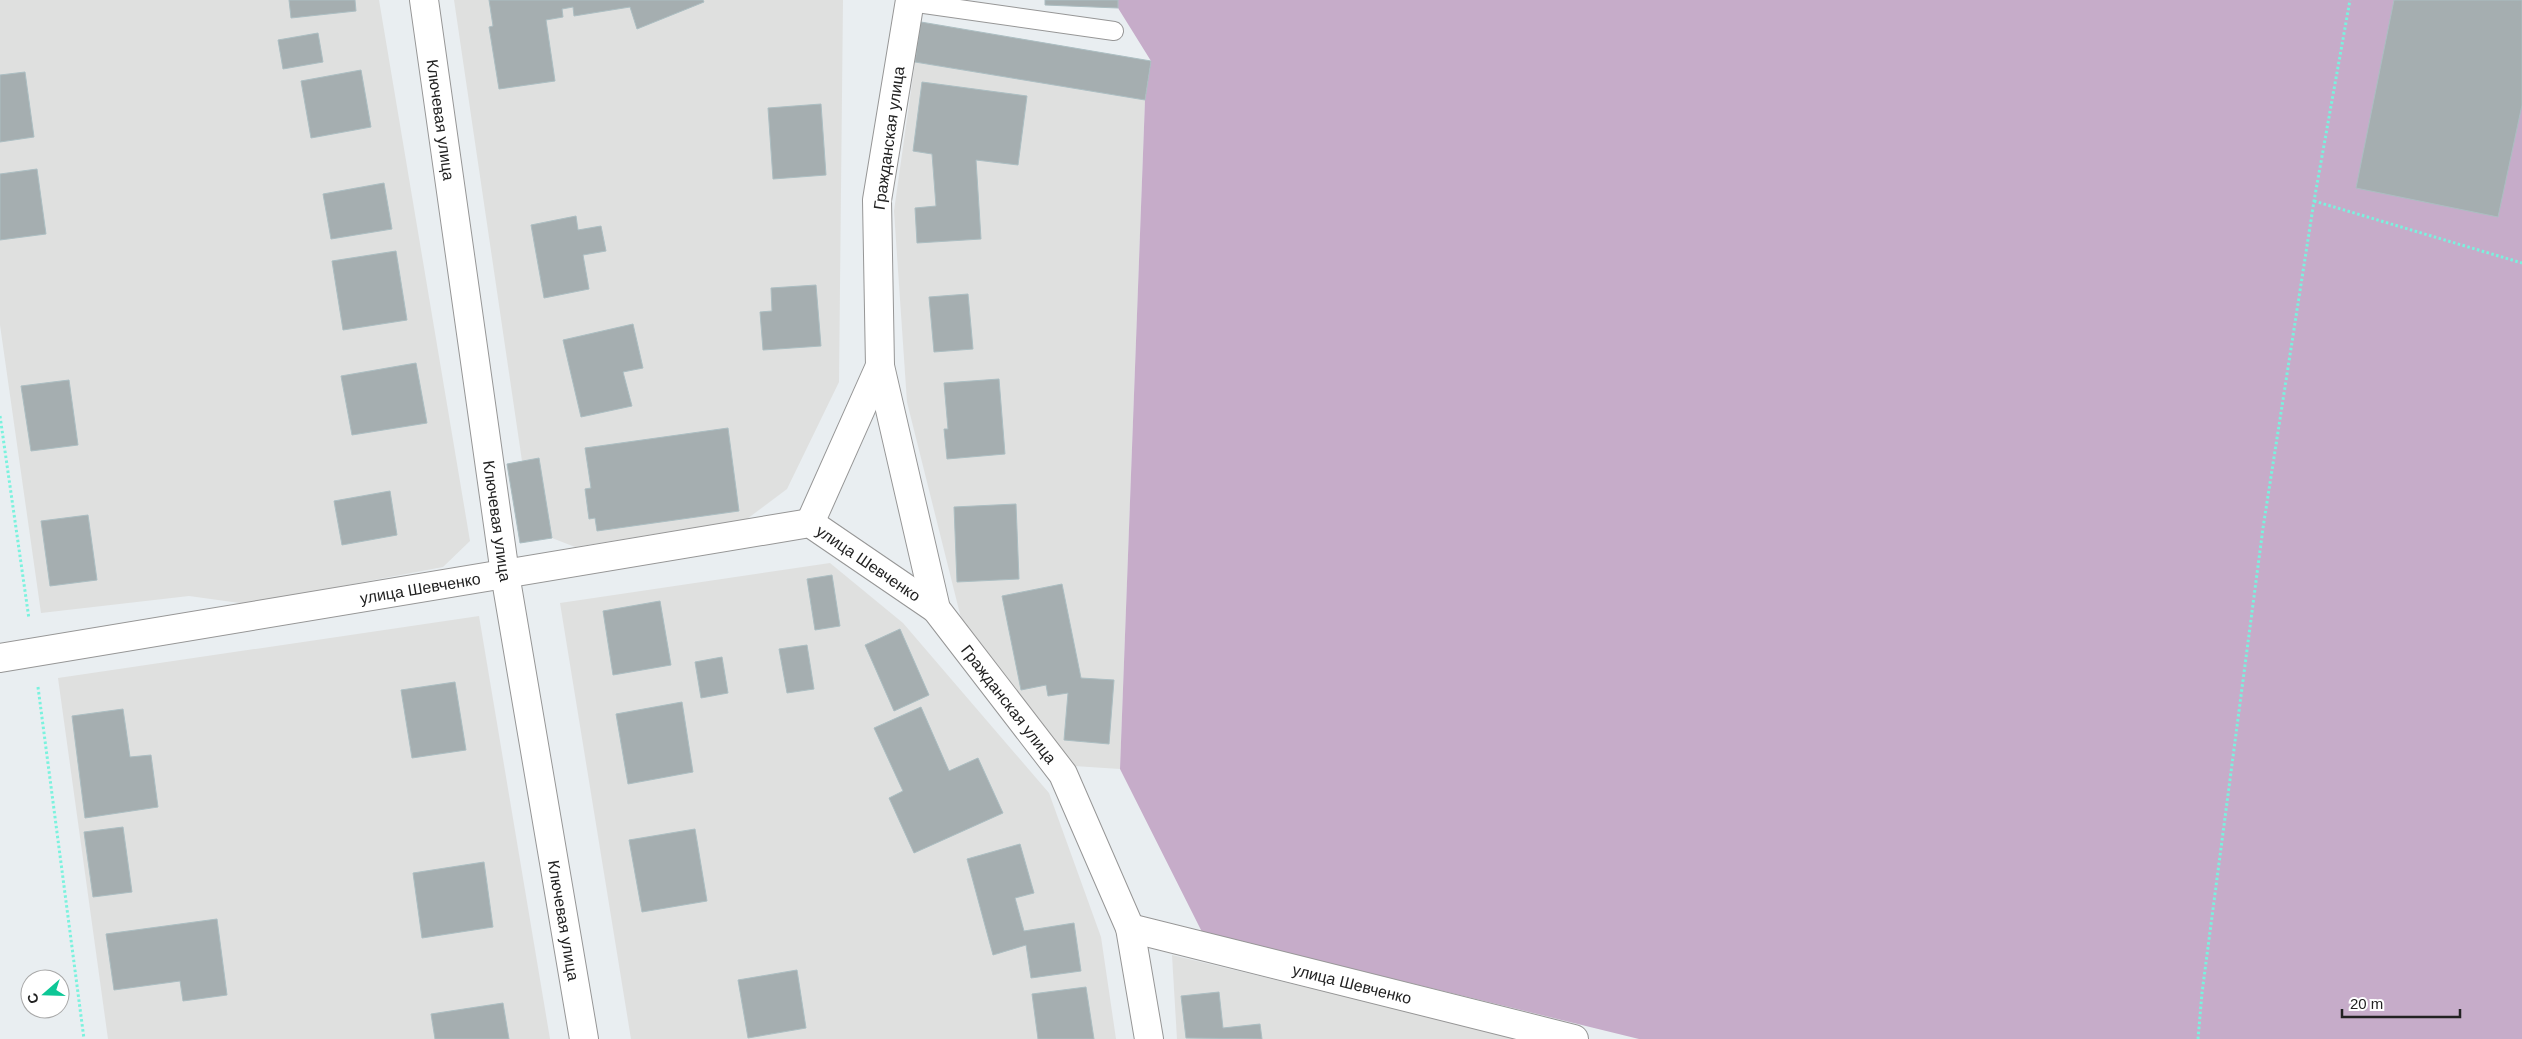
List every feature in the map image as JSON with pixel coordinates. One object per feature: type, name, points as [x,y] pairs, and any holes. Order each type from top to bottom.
[{"type":"street","name":"Ключевая улица","points":[[424,0],[505,574],[584,1039]]},
{"type":"street","name":"Гражданская улица","points":[[910,1],[878,200],[880,366],[936,609],[1063,774],[1130,928],[1150,1039]]},
{"type":"street","name":"Гражданская улица","points":[[810,523],[880,366]]},
{"type":"street","name":"улица Шевченко","points":[[0,658],[810,523],[936,609]]},
{"type":"street","name":"улица Шевченко","points":[[1130,928],[1574,1039]]},
{"type":"lane","points":[[910,1],[1114,31]]},
{"type":"path","points":[[2198,1039],[2202,993],[2262,538],[2314,201],[2350,0]]},
{"type":"path","points":[[2314,201],[2522,263]]},
{"type":"path","points":[[0,416],[84,1039]]},
{"type":"shaded area","points":[[0,0],[379,0],[470,541],[443,567],[247,604],[189,596],[41,613],[0,325]]},
{"type":"shaded area","points":[[454,0],[843,0],[839,382],[787,489],[747,519],[575,547],[552,538],[520,543],[507,464],[522,461]]},
{"type":"shaded area","points":[[1118,0],[2522,0],[2522,1039],[1639,1039],[1202,932],[1120,769],[1145,100],[1151,61],[1118,8]]},
{"type":"shaded area","points":[[915,62],[1145,100],[1120,769],[1074,766],[965,634],[907,402],[894,211]]},
{"type":"shaded area","points":[[830,563],[903,623],[1049,793],[1101,937],[1116,1039],[631,1039],[560,603]]},
{"type":"shaded area","points":[[479,616],[550,1039],[108,1039],[58,678]]},
{"type":"shaded area","points":[[1172,955],[1521,1039],[1177,1039]]},
{"type":"building","points":[[289,0],[355,0],[356,11],[291,18]]},
{"type":"building","points":[[489,0],[703,0],[704,2],[637,29],[630,7],[574,16],[573,7],[562,9],[563,17],[546,20],[555,81],[499,89],[489,27],[493,26]]},
{"type":"building","points":[[1045,0],[1118,0],[1118,8],[1045,5]]},
{"type":"building","points":[[2394,0],[2522,0],[2522,105],[2498,217],[2356,188]]},
{"type":"building","points":[[921,22],[1151,61],[1145,100],[915,62]]},
{"type":"building","points":[[318,33],[323,62],[283,69],[278,40]]},
{"type":"building","points":[[361,70],[371,127],[311,138],[301,81]]},
{"type":"building","points":[[25,72],[34,137],[0,142],[0,75]]},
{"type":"building","points":[[922,82],[1027,96],[1018,165],[976,160],[981,239],[917,243],[915,208],[936,206],[932,154],[913,151]]},
{"type":"building","points":[[821,104],[826,175],[773,179],[768,108]]},
{"type":"building","points":[[37,169],[46,234],[0,240],[0,174]]},
{"type":"building","points":[[384,183],[392,229],[331,239],[323,194]]},
{"type":"building","points":[[576,216],[578,230],[601,226],[606,251],[583,255],[589,289],[544,298],[531,225]]},
{"type":"building","points":[[396,251],[407,320],[343,330],[332,261]]},
{"type":"building","points":[[816,285],[821,346],[763,350],[760,312],[772,311],[771,288]]},
{"type":"building","points":[[968,294],[973,349],[934,352],[929,297]]},
{"type":"building","points":[[633,324],[643,368],[623,372],[632,406],[581,417],[563,340]]},
{"type":"building","points":[[416,363],[427,423],[352,435],[341,376]]},
{"type":"building","points":[[999,379],[1005,454],[947,459],[944,429],[948,429],[944,383]]},
{"type":"building","points":[[69,380],[78,445],[31,451],[21,386]]},
{"type":"building","points":[[728,428],[739,511],[597,531],[595,518],[589,519],[585,489],[591,488],[585,448]]},
{"type":"building","points":[[539,458],[552,538],[520,543],[507,464]]},
{"type":"building","points":[[390,491],[397,535],[342,545],[334,501]]},
{"type":"building","points":[[1016,504],[1019,579],[957,582],[954,507]]},
{"type":"building","points":[[88,515],[97,580],[50,586],[41,521]]},
{"type":"building","points":[[832,575],[840,626],[815,630],[807,579]]},
{"type":"building","points":[[1062,584],[1081,678],[1114,680],[1109,744],[1064,740],[1068,693],[1048,696],[1046,685],[1021,690],[1002,596]]},
{"type":"building","points":[[660,601],[671,665],[613,675],[603,611]]},
{"type":"building","points":[[900,629],[929,695],[894,711],[865,645]]},
{"type":"building","points":[[807,645],[814,689],[787,693],[779,649]]},
{"type":"building","points":[[722,657],[728,693],[701,698],[695,662]]},
{"type":"building","points":[[455,682],[466,750],[412,758],[401,690]]},
{"type":"building","points":[[682,702],[693,772],[628,784],[616,714]]},
{"type":"building","points":[[921,707],[949,771],[978,758],[1003,813],[914,853],[889,798],[903,791],[874,728]]},
{"type":"building","points":[[123,709],[130,757],[151,755],[158,807],[85,818],[72,716]]},
{"type":"building","points":[[123,827],[132,892],[93,897],[84,832]]},
{"type":"building","points":[[695,829],[707,901],[642,912],[629,840]]},
{"type":"building","points":[[1020,844],[1034,893],[1015,898],[1024,931],[1074,923],[1081,971],[1031,978],[1026,945],[993,955],[967,859]]},
{"type":"building","points":[[484,862],[493,927],[422,938],[413,873]]},
{"type":"building","points":[[217,919],[227,995],[183,1001],[180,981],[114,990],[106,934]]},
{"type":"building","points":[[797,970],[806,1028],[748,1038],[738,980]]},
{"type":"building","points":[[1086,987],[1094,1039],[1038,1039],[1032,994]]},
{"type":"building","points":[[1219,992],[1223,1028],[1260,1024],[1262,1039],[1186,1038],[1181,996]]},
{"type":"building","points":[[503,1003],[509,1039],[435,1039],[431,1014]]}]
